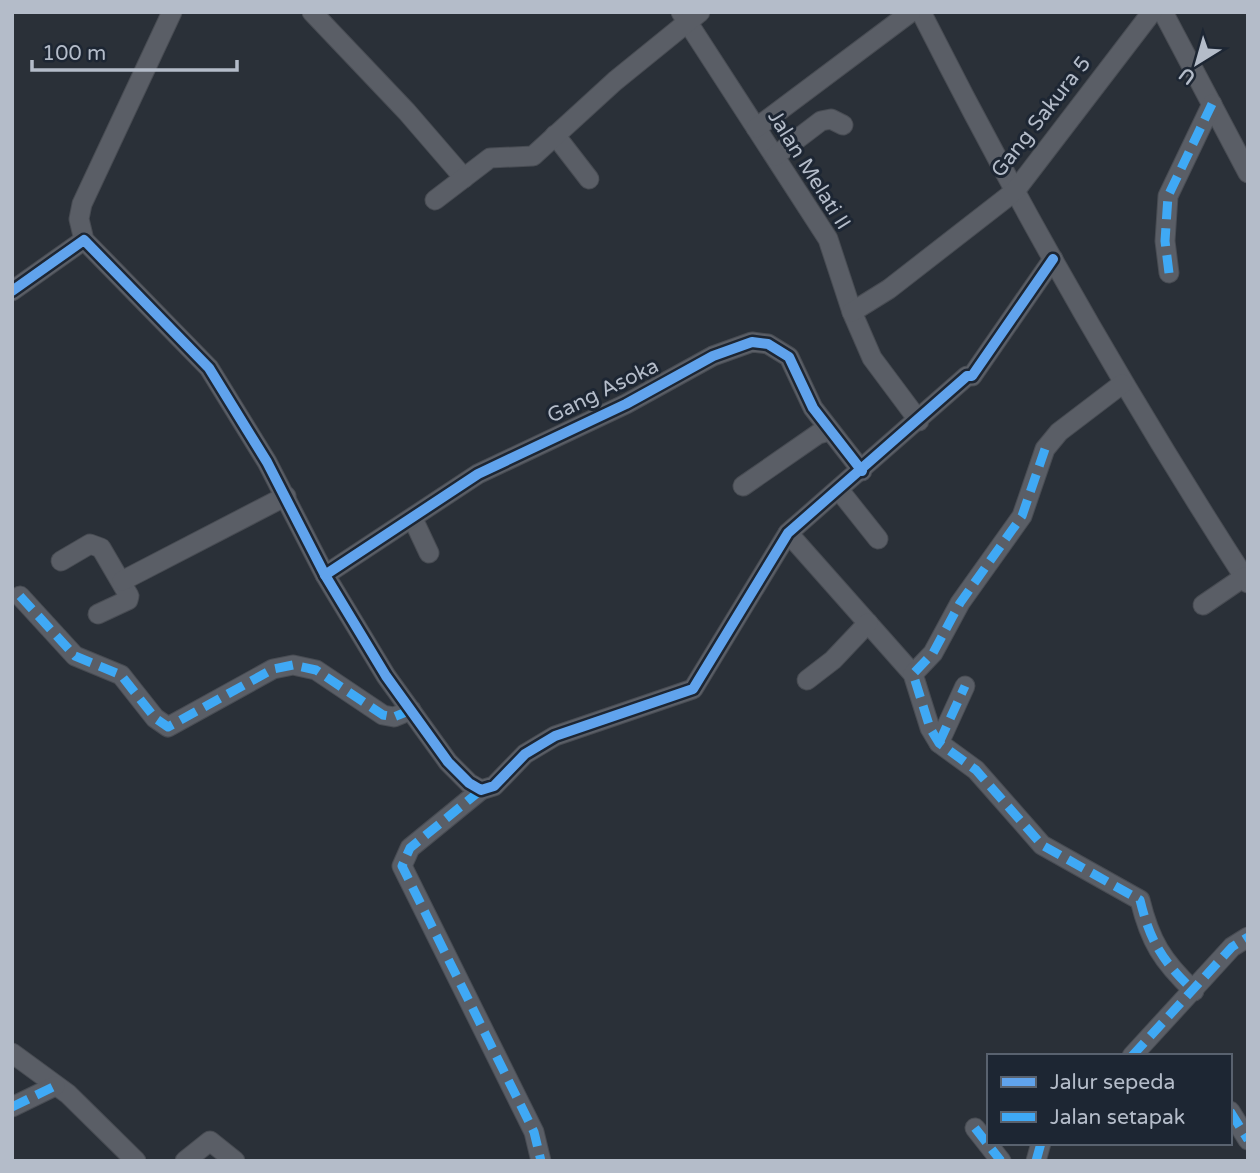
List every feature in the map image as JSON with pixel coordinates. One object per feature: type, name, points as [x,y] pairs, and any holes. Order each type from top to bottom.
[{"type":"street","points":[[172,12],[82,204],[79,219],[83,240],[209,368],[286,496],[325,575],[386,676],[448,762],[469,783],[481,790]]},
{"type":"street","points":[[312,12],[407,112],[464,178]]},
{"type":"street","points":[[756,128],[911,12]]},
{"type":"street","points":[[921,12],[1015,191],[1122,384],[1246,580],[1203,606]]},
{"type":"street","name":"Gang Sakura 5","points":[[852,312],[889,289],[1015,191],[1152,12]]},
{"type":"street","points":[[1163,12],[1212,104],[1243,152],[1248,173]]},
{"type":"street","points":[[435,200],[497,156],[533,156],[690,16]]},
{"type":"street","name":"Jalan Melati II","points":[[690,16],[756,128],[828,239],[852,312],[872,358],[919,421]]},
{"type":"street","points":[[1169,273],[1165,241],[1168,196],[1212,104]]},
{"type":"street","points":[[775,156],[821,121],[831,119],[843,125]]},
{"type":"street","points":[[555,135],[589,179]]},
{"type":"street","points":[[12,291],[83,240]]},
{"type":"street","points":[[541,1161],[534,1132],[402,866],[411,848],[481,790],[494,786],[525,754],[555,736],[693,689],[788,533],[862,471],[967,376],[972,376],[1053,259]]},
{"type":"street","name":"Gang Asoka","points":[[325,575],[478,474],[626,404],[713,356],[752,342],[768,344],[789,357],[813,408],[862,471]]},
{"type":"street","points":[[913,674],[933,653],[960,603],[1023,516],[1045,449],[1059,432],[1122,384]]},
{"type":"street","points":[[743,486],[818,434],[829,431]]},
{"type":"street","points":[[839,490],[878,539]]},
{"type":"street","points":[[122,580],[286,496]]},
{"type":"street","points":[[413,519],[429,554]]},
{"type":"street","points":[[788,533],[913,674],[930,728],[939,743],[975,770],[1042,845],[1140,900],[1154,946],[1172,970],[1194,990]]},
{"type":"street","points":[[61,561],[93,543],[101,548],[129,594],[128,600],[98,614]]},
{"type":"street","points":[[20,596],[75,656],[121,675],[155,718],[168,727],[176,725],[272,669],[293,665],[316,670],[383,715],[394,717],[411,710]]},
{"type":"street","points":[[807,680],[833,660],[868,623]]},
{"type":"street","points":[[939,743],[965,686]]},
{"type":"street","points":[[1134,1054],[1232,947],[1248,937]]},
{"type":"street","points":[[12,1053],[68,1094],[136,1161]]},
{"type":"street","points":[[12,1107],[55,1086]]},
{"type":"street","points":[[1238,1114],[1248,1140]]},
{"type":"street","points":[[975,1128],[987,1143]]},
{"type":"street","points":[[185,1161],[210,1141],[235,1161]]},
{"type":"street","points":[[988,1145],[1001,1161]]},
{"type":"marked path","points":[[1169,273],[1165,241],[1168,196],[1212,104]]},
{"type":"marked path","points":[[1045,449],[1022,516],[960,603],[933,653],[913,674],[930,728],[939,743],[976,770],[1042,845],[1140,900],[1148,927],[1159,950],[1173,970],[1194,991]]},
{"type":"marked path","points":[[20,596],[75,656],[121,675],[155,718],[168,727],[273,669],[293,665],[316,670],[383,715],[394,717],[411,710]]},
{"type":"marked path","points":[[939,743],[965,686]]},
{"type":"marked path","points":[[481,790],[410,848],[402,866],[534,1132],[541,1161]]},
{"type":"marked path","points":[[1134,1054],[1232,947],[1248,937]]},
{"type":"marked path","points":[[12,1107],[55,1086]]},
{"type":"marked path","points":[[1232,1114],[1248,1140]]},
{"type":"marked path","points":[[975,1128],[987,1143]]},
{"type":"marked path","points":[[988,1145],[1001,1161]]},
{"type":"marked path","points":[[1036,1161],[1040,1145]]},
{"type":"cycle path","points":[[12,291],[84,240],[209,368],[267,462],[325,575],[386,676],[448,762],[469,783],[481,790],[494,786],[525,754],[555,736],[693,689],[788,533],[967,376],[972,376],[1053,259]]},
{"type":"cycle path","points":[[325,575],[478,474],[626,404],[713,356],[752,342],[768,344],[789,357],[813,408],[862,471]]}]
